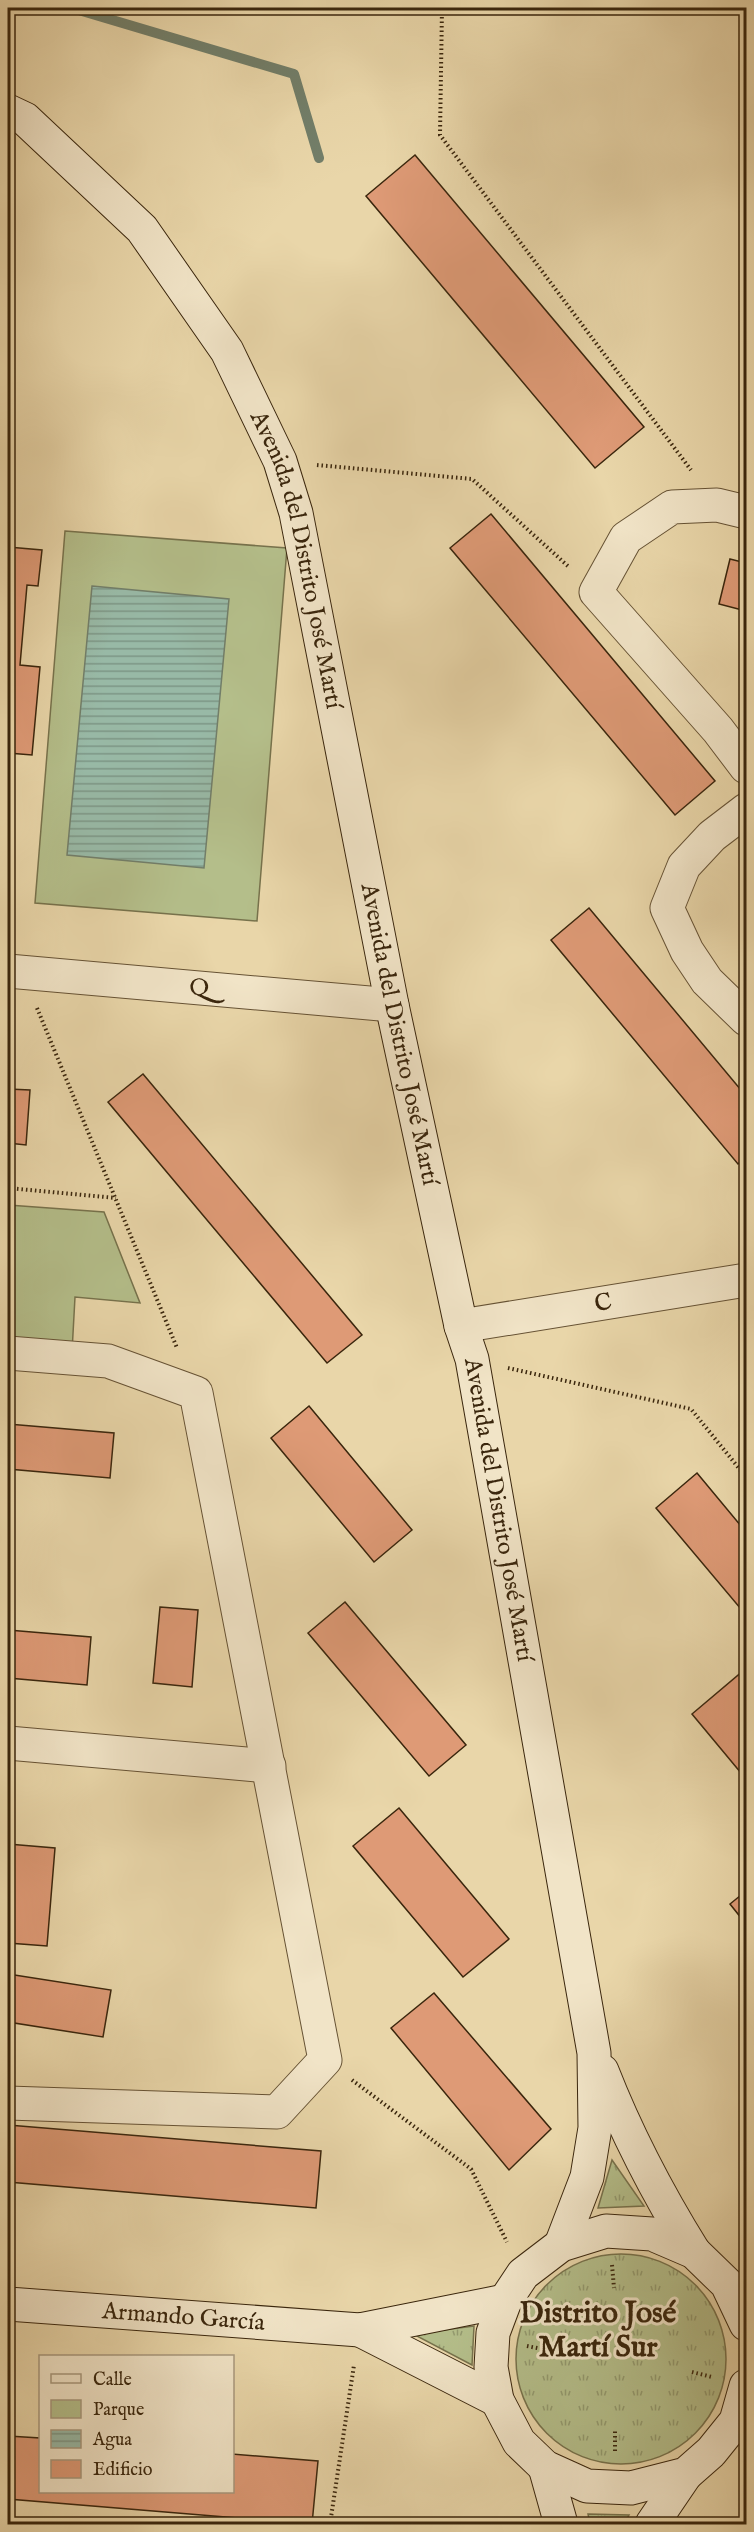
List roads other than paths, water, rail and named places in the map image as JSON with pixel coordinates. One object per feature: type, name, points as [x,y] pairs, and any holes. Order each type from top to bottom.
[{"type":"main road","name":"Avenida del Distrito José Martí","points":[[8,111],[25,119],[142,229],[227,351],[280,461],[296,513],[392,1005],[461,1326],[472,1359],[594,2053],[596,2128],[587,2177],[561,2245]]},
{"type":"main road","points":[[732,508],[672,507],[626,538],[596,592],[718,730],[747,767]]},
{"type":"main road","points":[[747,810],[712,836],[684,866],[667,908],[687,951],[708,981],[747,1019]]},
{"type":"main road","name":"Q","points":[[15,971],[392,1005]]},
{"type":"main road","name":"C","points":[[461,1326],[747,1280]]},
{"type":"main road","points":[[8,1353],[108,1356],[196,1393],[325,2060],[277,2112],[8,2103]]},
{"type":"main road","points":[[8,1743],[269,1767]]},
{"type":"main road","name":"Avenida del Distrito José Martí","points":[[594,2053],[624,2126],[664,2205],[694,2252]]},
{"type":"main road","points":[[686,2474],[631,2488],[587,2486],[545,2467],[519,2442],[497,2400],[491,2367],[493,2333],[505,2301],[524,2274],[561,2245],[606,2231],[652,2234],[694,2252],[727,2284],[744,2317]]},
{"type":"main road","name":"Armando García","points":[[8,2304],[360,2330],[505,2301]]},
{"type":"main road","name":"Armando García","points":[[360,2330],[497,2400]]},
{"type":"main road","points":[[652,2524],[686,2474],[711,2452],[736,2421],[747,2386]]},
{"type":"main road","points":[[711,2452],[747,2440]]},
{"type":"main road","points":[[545,2467],[561,2524]]},
{"type":"water","points":[[92,586],[229,599],[204,868],[67,855]]},
{"type":"waterway","points":[[72,8],[294,74],[319,158]]},
{"type":"district","name":"Distrito José Martí Sur","points":[[598,2331]]}]
